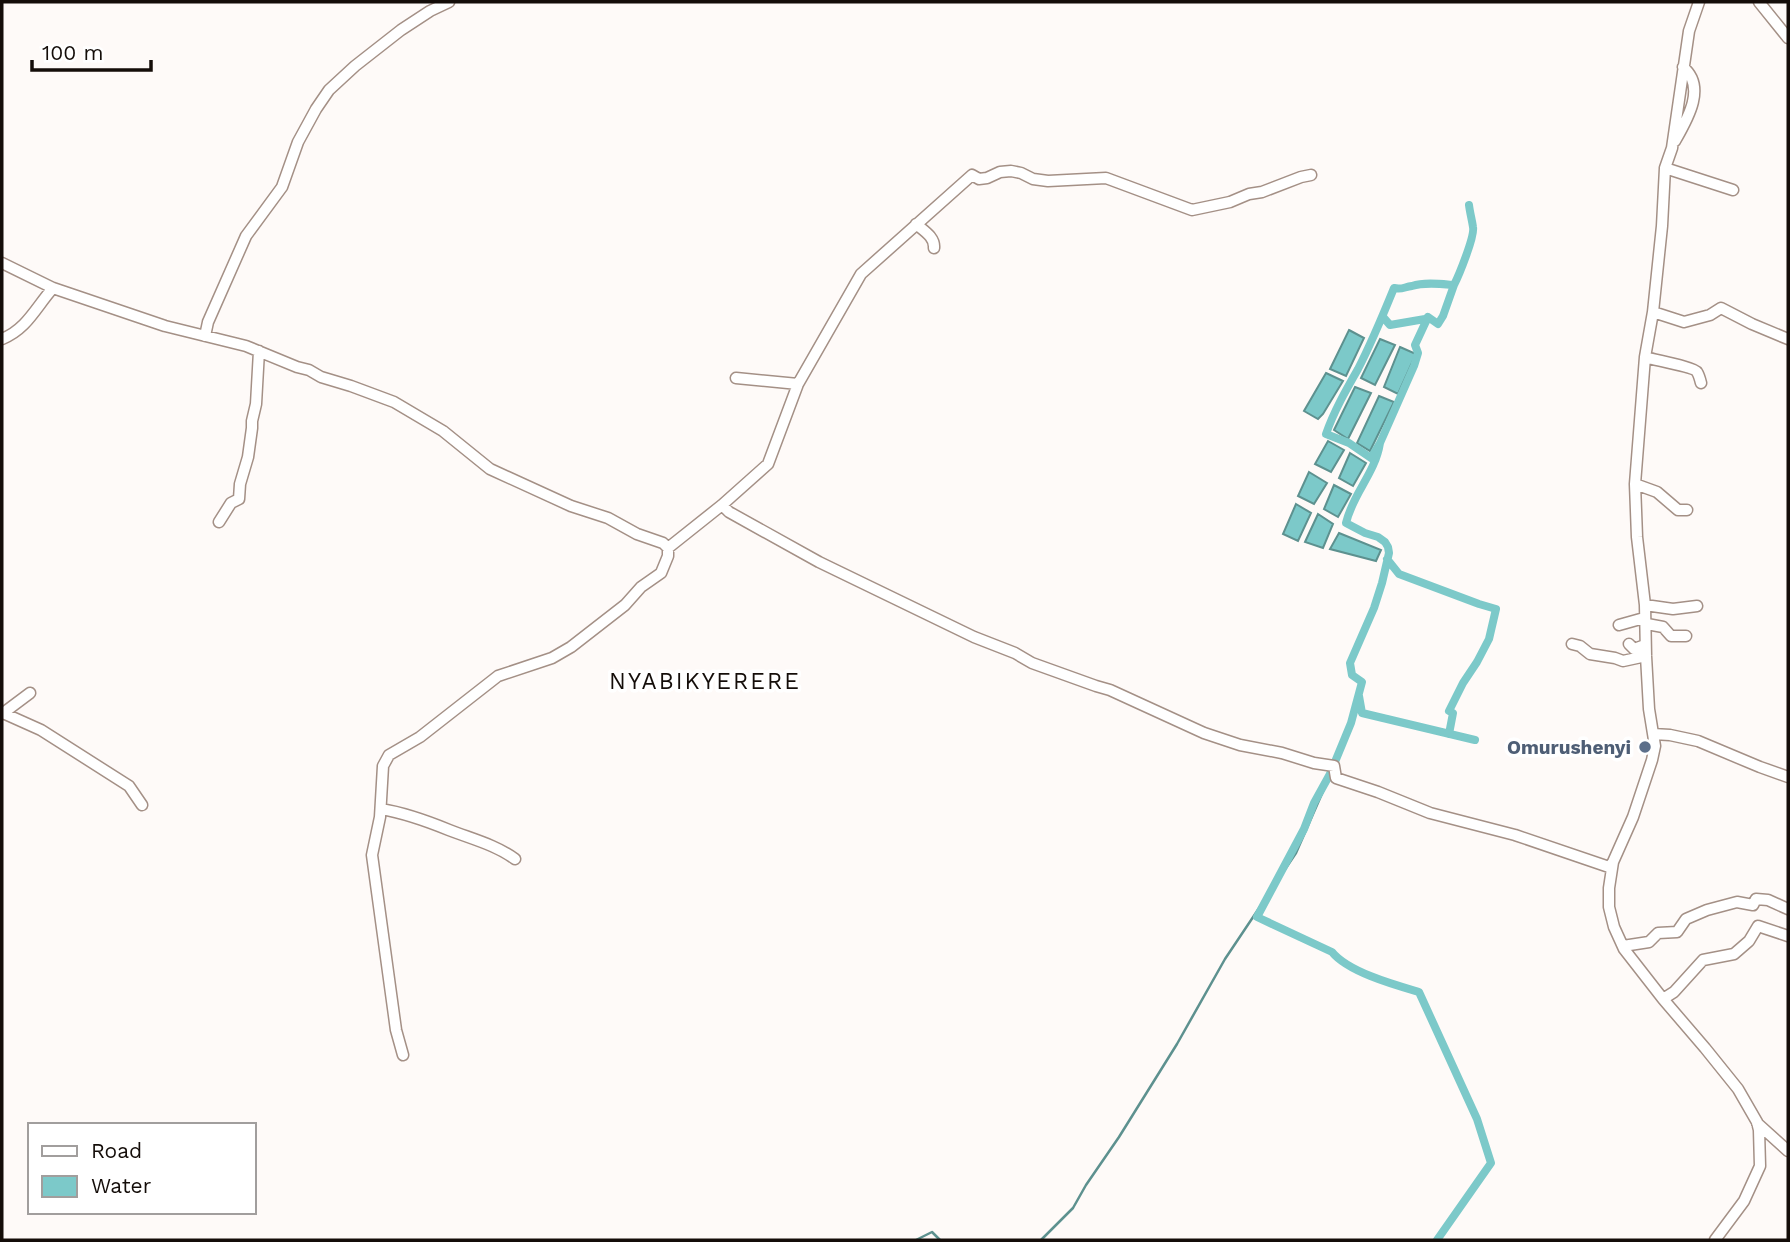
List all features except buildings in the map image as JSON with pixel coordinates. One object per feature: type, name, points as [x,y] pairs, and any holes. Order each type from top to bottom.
[{"type":"street","points":[[205,336],[208,322],[246,236],[282,187],[298,142],[329,90],[401,30],[449,2]]},
{"type":"street","points":[[723,505],[729,512],[820,562],[974,637],[1015,653],[1032,663],[1110,690],[1195,730],[1240,745],[1334,766],[1336,778],[1430,813],[1515,835],[1609,867],[1633,817],[1655,746],[1649,709],[1645,605],[1637,537],[1635,484],[1665,168],[1672,148],[1689,31],[1699,2]]},
{"type":"street","points":[[1759,2],[1788,38]]},
{"type":"street","points":[[1665,168],[1733,190]]},
{"type":"street","points":[[668,548],[723,505],[768,464],[798,384],[861,274],[972,175],[979,179],[1011,171],[1048,181],[1106,178],[1192,210],[1230,202],[1301,177],[1311,176]]},
{"type":"street","points":[[916,224],[932,239],[934,248]]},
{"type":"street","points":[[2,263],[53,288],[165,326],[246,346],[297,368],[394,402],[443,431],[490,469],[571,506],[608,518],[637,534],[663,543],[668,548],[668,556],[661,573],[571,646],[552,658],[498,676],[420,737],[389,755],[383,766],[381,809],[372,855],[396,1030],[403,1055]]},
{"type":"street","points":[[2,339],[23,327],[53,288]]},
{"type":"street","points":[[1653,312],[1684,322],[1710,315],[1721,308],[1788,339]]},
{"type":"street","points":[[219,522],[231,503],[239,499],[256,404],[258,351]]},
{"type":"street","points":[[1645,357],[1690,367],[1696,370],[1701,383]]},
{"type":"street","points":[[736,378],[798,384]]},
{"type":"street","points":[[1635,484],[1657,492],[1678,510],[1687,510]]},
{"type":"street","points":[[1645,605],[1673,609],[1697,606]]},
{"type":"street","points":[[1619,625],[1644,618]]},
{"type":"street","points":[[1644,618],[1647,624],[1663,627],[1671,636],[1686,636]]},
{"type":"street","points":[[1572,644],[1580,646],[1590,654],[1623,661],[1646,651]]},
{"type":"street","points":[[1629,644],[1634,649],[1646,651]]},
{"type":"street","points":[[2,713],[30,693]]},
{"type":"street","points":[[2,713],[41,730],[129,786],[142,805]]},
{"type":"street","points":[[1653,734],[1698,741],[1788,777]]},
{"type":"street","points":[[381,809],[433,822],[497,848],[515,859]]},
{"type":"street","points":[[1613,862],[1609,906],[1614,927],[1623,946],[1662,999],[1738,1089],[1757,1122],[1760,1167],[1744,1201],[1715,1240]]},
{"type":"street","points":[[1623,946],[1649,942],[1658,933],[1677,932],[1686,919],[1737,902],[1753,905],[1756,899],[1768,900],[1788,909]]},
{"type":"street","points":[[1662,999],[1674,992],[1703,960],[1734,954],[1749,941],[1758,926],[1788,936]]},
{"type":"street","points":[[1757,1122],[1788,1151]]},
{"type":"water","points":[[1349,330],[1364,338],[1346,376],[1330,369]]},
{"type":"water","points":[[1380,339],[1395,345],[1375,385],[1361,378]]},
{"type":"water","points":[[1400,347],[1416,354],[1398,394],[1384,387]]},
{"type":"water","points":[[1326,373],[1343,381],[1318,419],[1304,411]]},
{"type":"water","points":[[1355,387],[1371,393],[1348,439],[1334,430]]},
{"type":"water","points":[[1379,396],[1394,402],[1370,451],[1357,443]]},
{"type":"water","points":[[1328,441],[1344,450],[1331,472],[1315,464]]},
{"type":"water","points":[[1350,453],[1366,463],[1353,486],[1339,478]]},
{"type":"water","points":[[1309,472],[1327,483],[1314,504],[1298,496]]},
{"type":"water","points":[[1334,485],[1351,494],[1338,517],[1324,509]]},
{"type":"water","points":[[1296,504],[1311,513],[1298,541],[1283,534]]},
{"type":"water","points":[[1318,514],[1333,524],[1323,548],[1305,542]]},
{"type":"water","points":[[1339,533],[1381,550],[1376,561],[1330,549]]},
{"type":"waterway","points":[[1437,1240],[1491,1163],[1477,1119],[1419,992],[1360,972],[1332,952],[1257,917],[1304,829],[1351,723],[1362,682],[1352,675],[1350,663],[1374,608],[1389,553],[1385,542],[1378,537],[1346,523],[1374,464],[1380,443],[1371,458],[1349,443],[1326,434],[1336,409],[1368,349],[1394,288],[1427,284],[1454,285],[1472,238],[1469,205]]},
{"type":"waterway","points":[[1383,317],[1390,325],[1428,317],[1438,324],[1454,285]]},
{"type":"waterway","points":[[1380,443],[1414,366],[1418,353],[1415,345],[1428,317]]},
{"type":"waterway","points":[[1387,559],[1399,574],[1496,609],[1489,639],[1449,711],[1453,713],[1449,734]]},
{"type":"waterway","points":[[1359,696],[1362,713],[1475,740]]},
{"type":"waterway","points":[[1041,1240],[1073,1208],[1119,1137],[1177,1044],[1225,959],[1296,853],[1324,789]]},
{"type":"waterway","points":[[916,1240],[932,1232],[940,1240]]},
{"type":"place","name":"Omurushenyi","points":[[1645,747]]},
{"type":"district","name":"NYABIKYERERE","points":[[705,681]]}]
